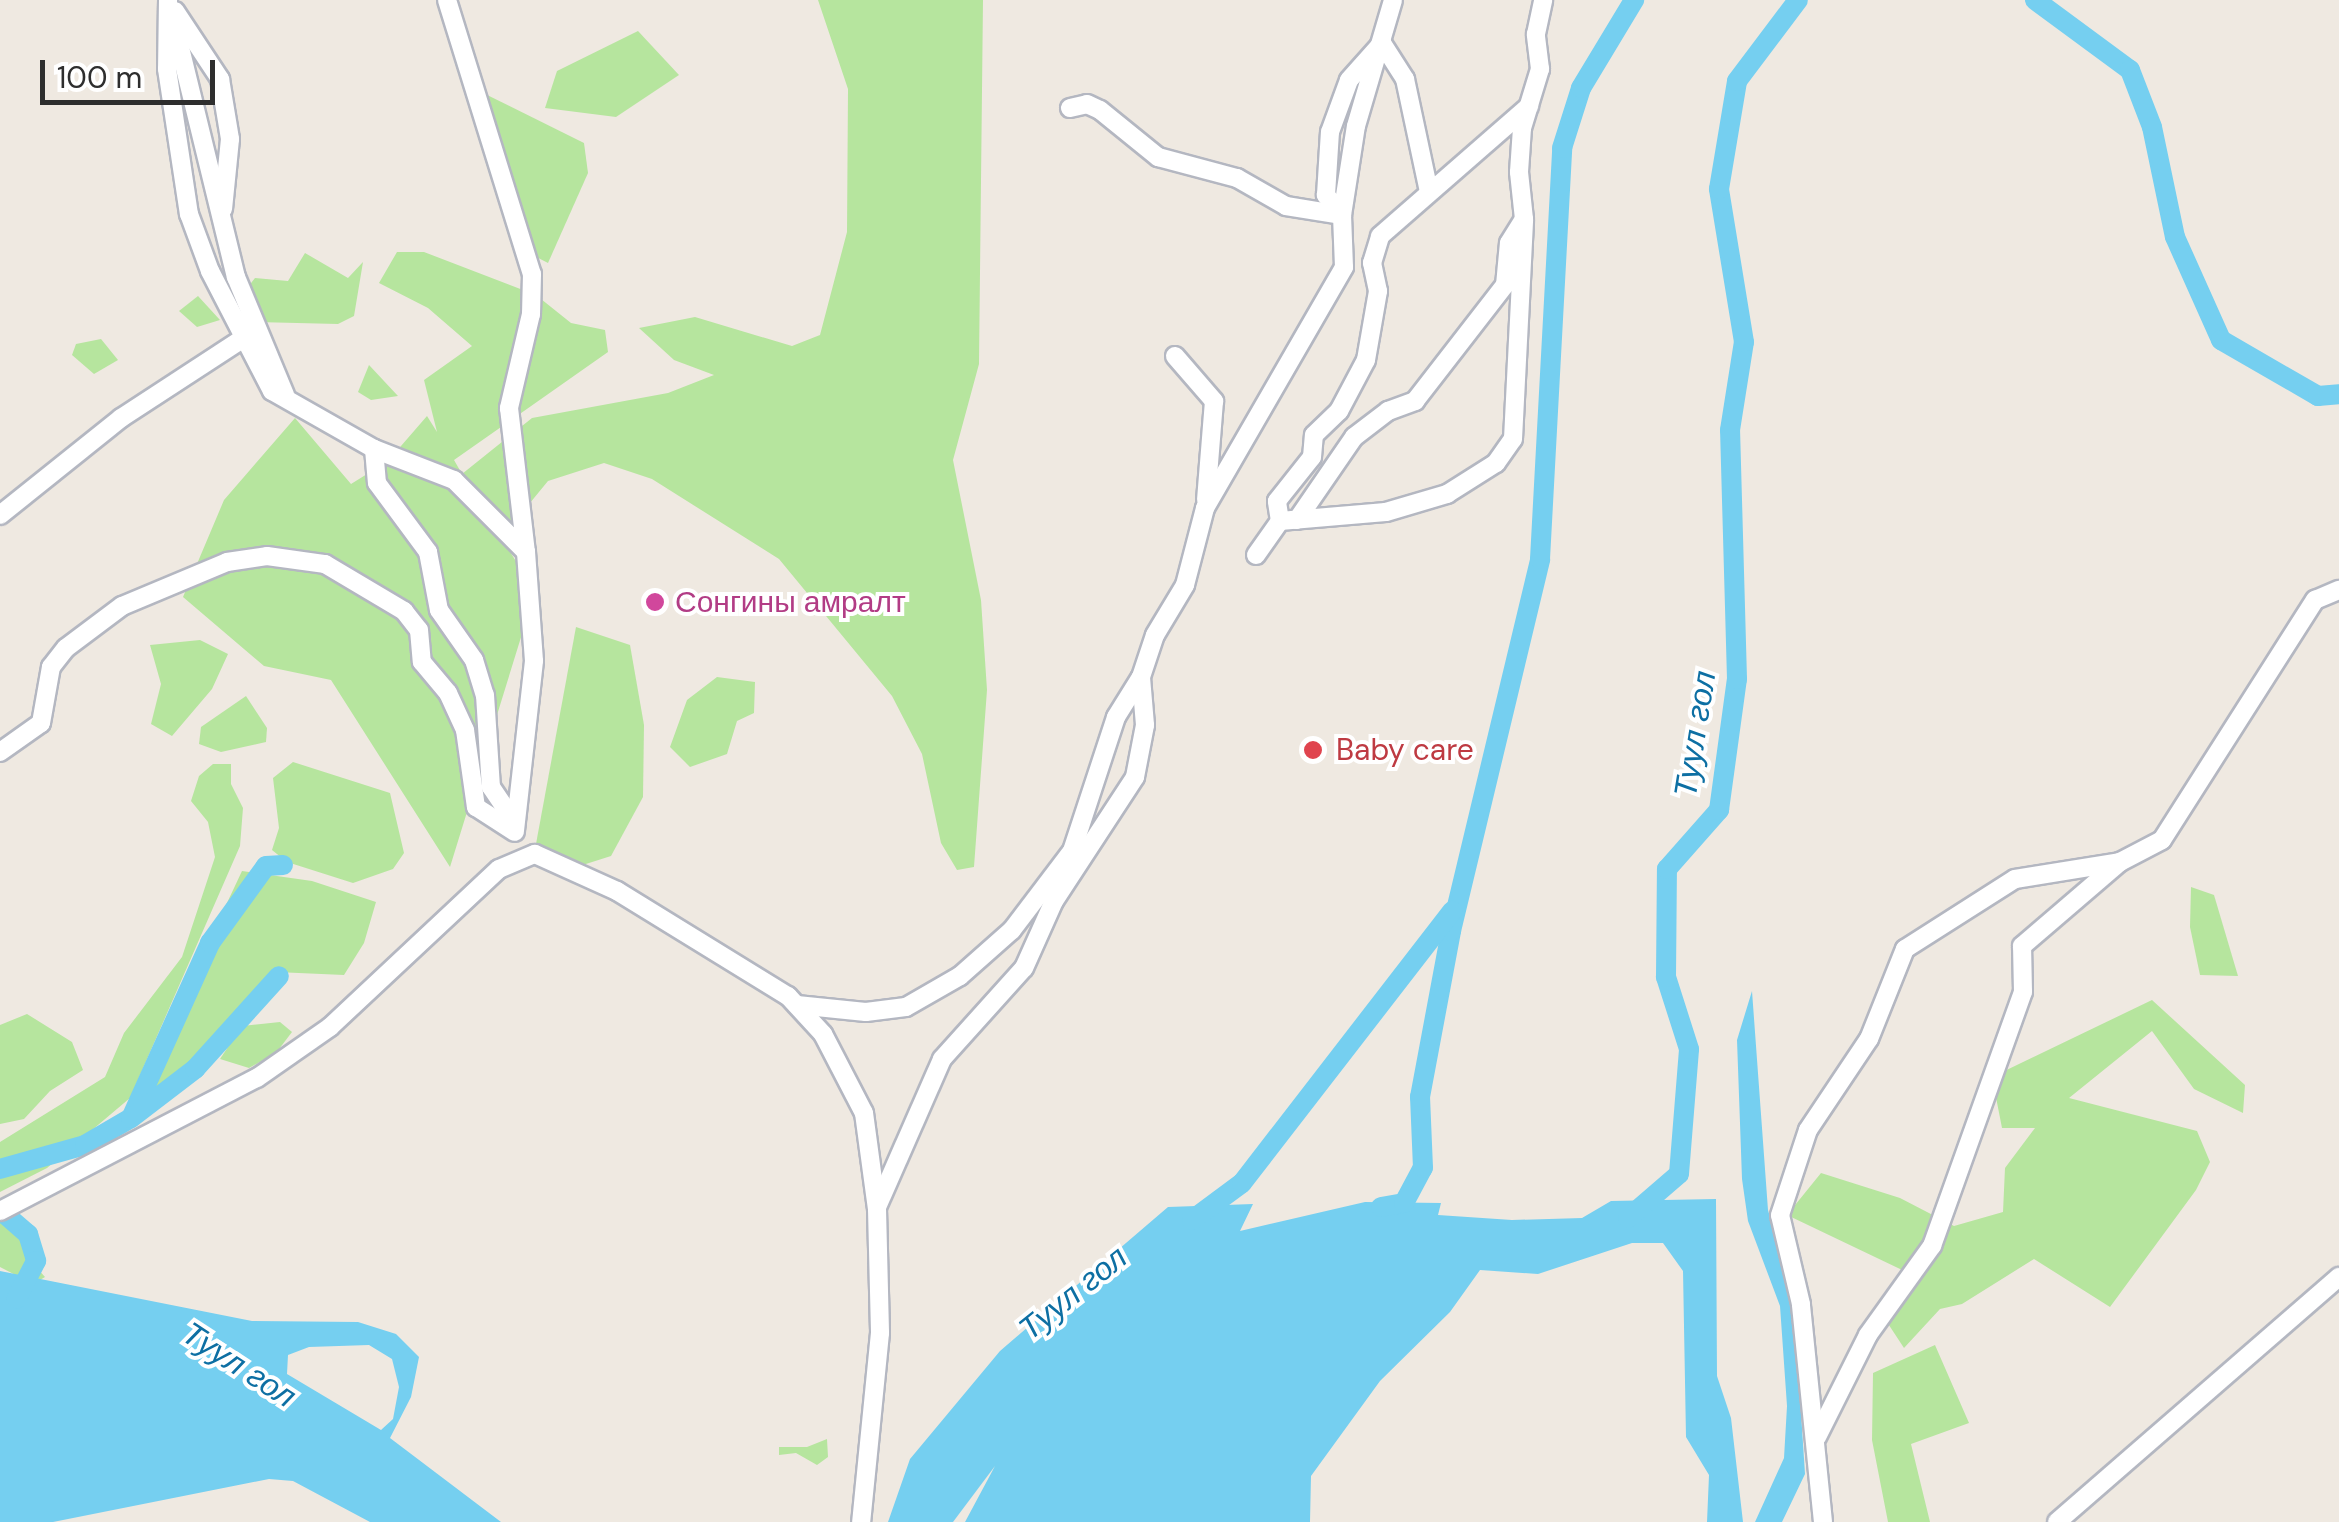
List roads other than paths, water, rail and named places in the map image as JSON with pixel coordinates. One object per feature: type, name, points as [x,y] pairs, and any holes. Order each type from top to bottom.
[{"type":"street","points":[[447,0],[532,274],[531,314],[510,408],[534,661],[515,827]]},
{"type":"street","points":[[1205,508],[1344,267],[1342,215],[1356,126],[1392,0]]},
{"type":"street","points":[[1288,520],[1386,512],[1447,494],[1496,463],[1513,439],[1524,219],[1518,172],[1529,106],[1540,69],[1536,34],[1543,0]]},
{"type":"street","points":[[168,1],[168,69],[190,214],[242,339],[272,391],[290,405],[374,450],[454,480],[526,552]]},
{"type":"street","points":[[168,1],[220,79],[230,139],[222,215]]},
{"type":"street","points":[[168,1],[236,277],[290,405]]},
{"type":"street","points":[[1382,43],[1405,79],[1429,192]]},
{"type":"street","points":[[1070,108],[1086,104],[1100,110],[1158,157],[1236,178],[1286,206],[1342,215]]},
{"type":"street","points":[[1288,520],[1277,500],[1312,457],[1314,435],[1339,410],[1366,360],[1378,292],[1372,263],[1380,236],[1529,106]]},
{"type":"street","points":[[1256,555],[1354,438],[1388,411],[1415,402],[1505,286],[1508,243],[1524,219]]},
{"type":"street","points":[[0,515],[121,418],[242,339]]},
{"type":"street","points":[[797,1006],[866,1012],[906,1006],[960,976],[1012,930],[1072,850],[1116,717],[1141,677],[1155,634],[1185,585],[1205,508],[1214,401],[1174,356]]},
{"type":"street","points":[[374,450],[378,483],[428,552],[438,610],[474,660],[485,695],[491,787],[515,827],[523,854]]},
{"type":"street","points":[[0,752],[41,722],[52,667],[66,648],[122,606],[228,562],[267,556],[325,564],[404,611],[419,630],[422,662],[448,694],[465,730],[476,807],[515,827]]},
{"type":"street","points":[[1816,1438],[1868,1336],[1932,1246],[2023,992],[2022,946],[2120,862],[2162,840],[2315,600],[2339,590]]},
{"type":"street","points":[[876,1210],[942,1059],[1024,968],[1054,901],[1135,777],[1146,725],[1141,677]]},
{"type":"street","points":[[523,854],[617,891],[754,970],[823,1034],[864,1114],[876,1210],[880,1332],[862,1522]]},
{"type":"street","points":[[0,1210],[257,1078],[330,1027],[498,869],[523,854]]},
{"type":"street","points":[[1823,1522],[1801,1304],[1780,1215],[1808,1130],[1869,1038],[1905,949],[2015,879],[2120,862]]},
{"type":"street","points":[[2056,1522],[2339,1277]]},
{"type":"water","points":[[1752,991],[1768,1210],[1794,1306],[1805,1474],[1782,1522],[1755,1522],[1784,1458],[1787,1406],[1780,1306],[1748,1221],[1742,1179],[1737,1040]]},
{"type":"water","points":[[1716,1199],[1717,1376],[1731,1418],[1743,1522],[1707,1522],[1709,1475],[1686,1437],[1683,1271],[1663,1243],[1632,1243],[1538,1274],[1480,1270],[1450,1312],[1380,1381],[1311,1476],[1310,1522],[965,1522],[995,1466],[953,1522],[888,1522],[910,1459],[1000,1351],[1168,1207],[1253,1204],[1240,1231],[1365,1202],[1441,1203],[1438,1215],[1512,1220],[1582,1218],[1611,1201]]},
{"type":"water","points":[[0,1271],[252,1321],[358,1322],[396,1334],[419,1357],[411,1397],[390,1438],[501,1522],[370,1522],[293,1481],[269,1479],[53,1522],[0,1522]],"holes":[[[369,1345],[392,1359],[399,1387],[393,1419],[381,1430],[287,1374],[288,1355],[309,1347]]]},
{"type":"waterway","name":"Туул гол","points":[[1381,1207],[1404,1203],[1423,1168],[1420,1097],[1451,931],[1540,559],[1562,148],[1581,88],[1634,0]]},
{"type":"waterway","name":"Туул гол","points":[[1628,1218],[1679,1174],[1689,1049],[1666,977],[1667,869],[1719,810],[1737,679],[1730,430],[1744,342],[1719,189],[1737,81],[1798,0]]},
{"type":"waterway","name":"Туул гол","points":[[2035,0],[2130,70],[2152,127],[2175,237],[2221,340],[2318,396],[2339,394]]},
{"type":"waterway","points":[[132,1116],[210,943],[266,866],[283,865]]},
{"type":"waterway","points":[[1192,1220],[1242,1183],[1452,911]]},
{"type":"waterway","points":[[0,1169],[85,1145],[131,1118],[195,1069],[279,976]]},
{"type":"waterway","points":[[7,1216],[28,1234],[36,1261],[17,1298]]},
{"type":"place","name":"Сонгины амралт","points":[[655,602]]},
{"type":"place","name":"Baby care","points":[[1313,750]]}]
